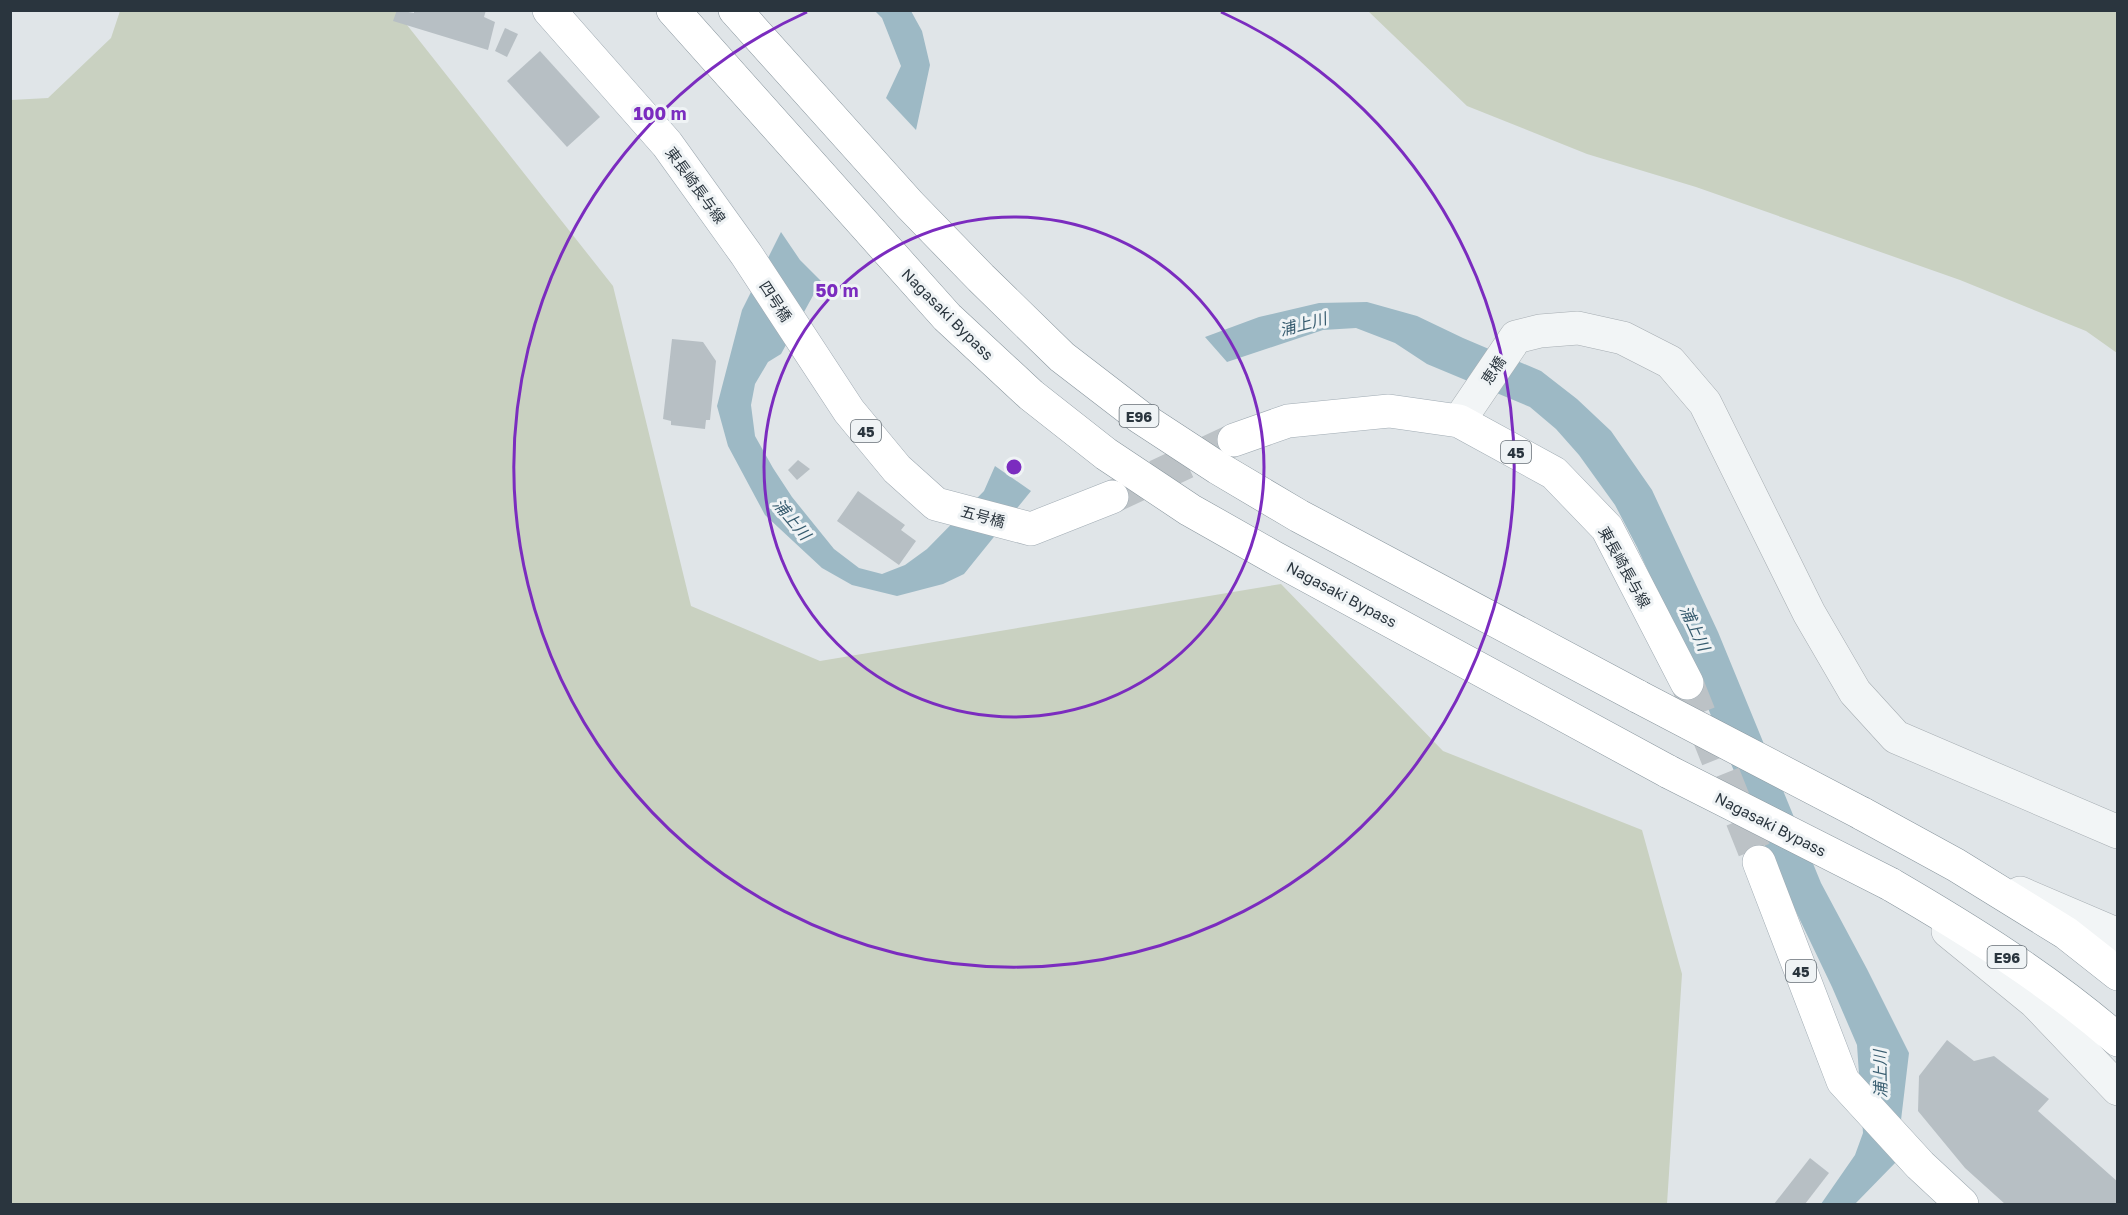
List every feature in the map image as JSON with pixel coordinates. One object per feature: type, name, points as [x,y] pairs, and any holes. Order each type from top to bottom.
[{"type":"main road","name":"東長崎長与線","points":[[549,10],[667,144],[746,254]]},
{"type":"main road","name":"Nagasaki Bypass","points":[[673,10],[947,317],[1031,395],[1106,454],[1190,510],[1273,557],[1669,772],[1890,884],[1948,918],[2038,977],[2118,1040]]},
{"type":"main road","name":"E96","points":[[735,10],[910,205],[981,278],[1062,357],[1131,411],[1218,468],[1299,516],[1956,865],[2066,933],[2118,974]]},
{"type":"main road","name":"四号橋","points":[[746,254],[849,411],[890,460],[936,504]]},
{"type":"main road","name":"東長崎長与線","points":[[1234,440],[1288,421],[1389,411],[1465,412],[1554,473],[1607,528],[1687,683]]},
{"type":"main road","name":"五号橋","points":[[936,504],[1031,528],[1112,497]]},
{"type":"main road","name":"45","points":[[1759,862],[1843,1081],[1920,1165],[1962,1204]]},
{"type":"street","name":"恵橋","points":[[1465,412],[1516,337],[1540,331],[1578,328],[1623,338],[1670,362],[1705,403],[1809,613],[1855,692],[1896,737],[2117,832]]},
{"type":"street","points":[[1956,865],[2118,935]]},
{"type":"street","points":[[1890,884],[2035,1002],[2118,1089]]},
{"type":"green space","points":[[120,11],[396,11],[613,286],[691,606],[820,661],[1281,584],[1443,751],[1642,830],[1682,974],[1667,1204],[11,1204],[11,100],[48,98],[111,38]]},
{"type":"green space","points":[[1368,11],[2117,11],[2117,353],[2086,331],[1960,280],[1696,187],[1587,154],[1467,106]]},
{"type":"water","points":[[875,11],[911,11],[922,31],[930,65],[916,130],[886,98],[901,66],[882,18]]},
{"type":"water","name":"浦上川","points":[[781,232],[800,260],[821,281],[781,354],[768,362],[755,384],[751,405],[755,436],[792,497],[834,549],[859,568],[882,574],[905,565],[927,549],[984,491],[995,466],[1031,491],[964,574],[943,584],[897,596],[852,585],[822,568],[765,515],[728,446],[717,406],[742,310]]},
{"type":"water","name":"浦上川","points":[[1367,302],[1417,316],[1541,371],[1577,399],[1611,431],[1652,490],[1718,632],[1821,883],[1909,1053],[1896,1162],[1855,1204],[1821,1204],[1855,1155],[1863,1133],[1857,1045],[1768,853],[1683,648],[1637,547],[1615,505],[1579,455],[1556,429],[1530,407],[1427,364],[1395,343],[1356,328],[1323,330],[1227,362],[1205,337],[1259,317],[1319,303]]},
{"type":"building","points":[[397,10],[414,13],[414,10],[486,10],[484,17],[495,22],[488,50],[393,21]]},
{"type":"building","points":[[505,28],[518,34],[507,57],[495,51]]},
{"type":"building","points":[[540,51],[600,117],[567,147],[507,81]]},
{"type":"building","points":[[672,339],[703,342],[716,361],[710,420],[706,420],[705,429],[671,425],[671,421],[663,419]]},
{"type":"building","points":[[798,460],[810,469],[797,480],[788,470]]},
{"type":"building","points":[[858,491],[905,525],[901,530],[916,541],[899,565],[837,521]]},
{"type":"building","points":[[1947,1040],[1974,1061],[1994,1056],[2049,1099],[2038,1111],[2118,1182],[2118,1204],[2005,1204],[1965,1168],[1918,1111],[1919,1076]]},
{"type":"building","points":[[1810,1158],[1829,1173],[1805,1204],[1774,1204]]},
{"type":"tunnel","points":[[1112,497],[1234,440]]},
{"type":"tunnel","points":[[1687,683],[1759,862]]}]
